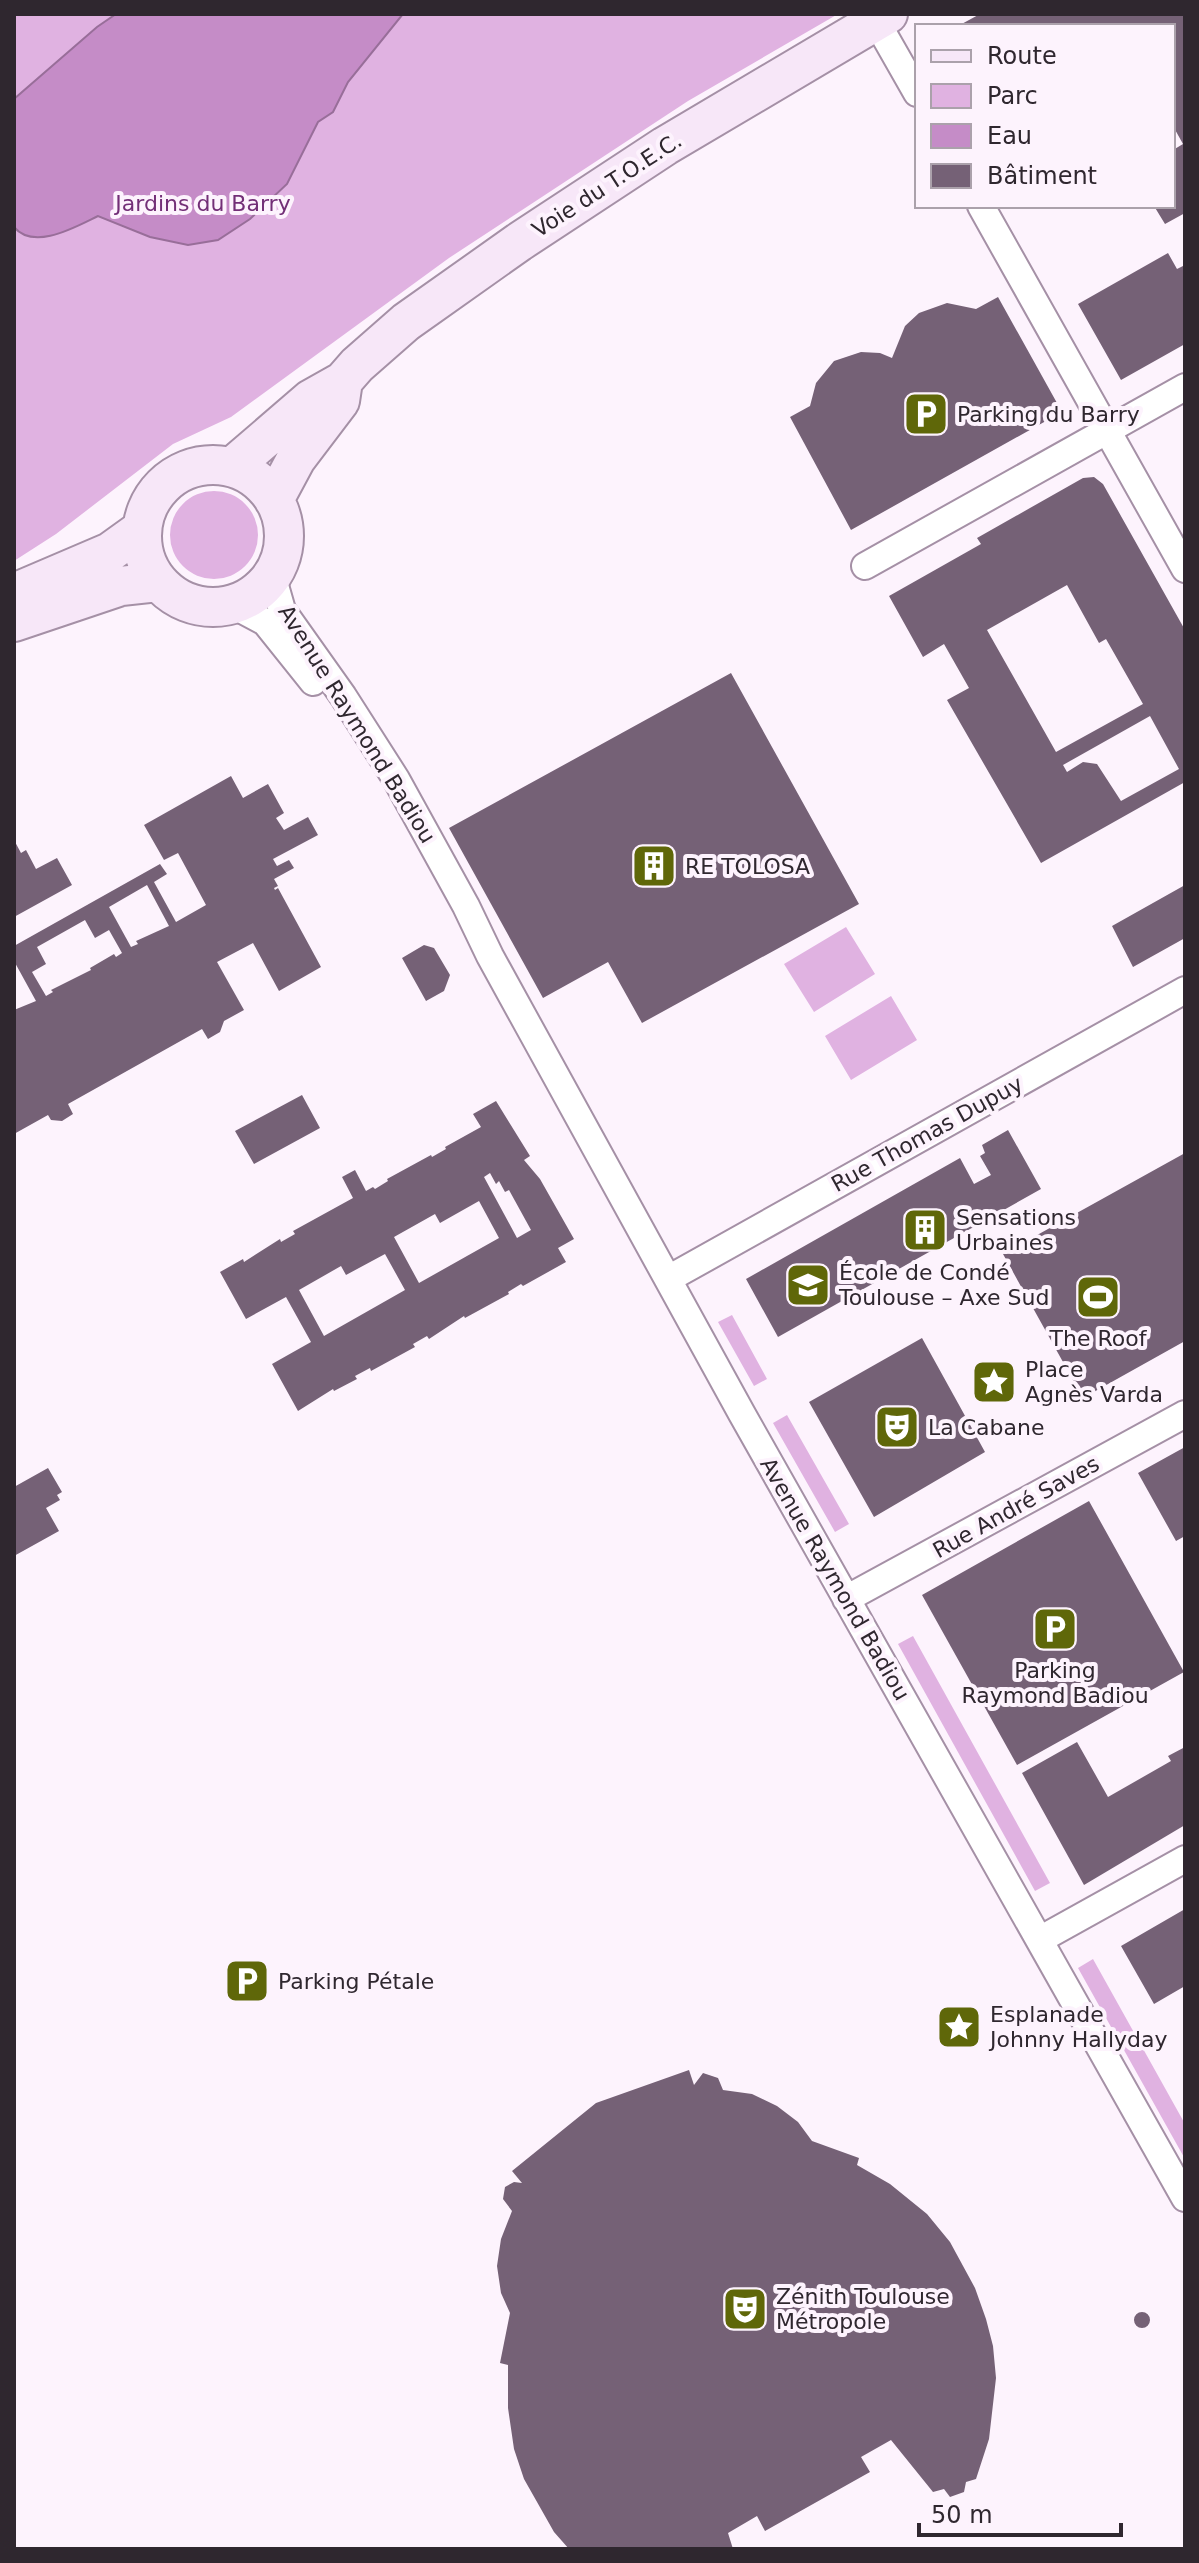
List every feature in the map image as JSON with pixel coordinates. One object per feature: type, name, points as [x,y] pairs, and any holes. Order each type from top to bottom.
[{"type":"street","points":[[882,17],[915,89]]},
{"type":"street","name":"Voie du T.O.E.C.","points":[[232,467],[311,399],[343,381],[406,322],[519,242],[665,146],[882,17]]},
{"type":"street","points":[[982,208],[1185,569]]},
{"type":"street","name":"Voie du T.O.E.C.","points":[[274,500],[296,459],[340,401],[343,381]]},
{"type":"street","points":[[865,566],[1185,387]]},
{"type":"street","points":[[207,465],[232,467],[256,480],[274,500],[284,538],[281,557],[272,575],[255,593],[233,605],[213,607],[192,604],[173,596],[158,582],[148,566],[142,548],[142,529],[149,505],[163,485],[183,471],[207,465]]},
{"type":"street","points":[[14,593],[110,552],[142,529]]},
{"type":"street","name":"Avenue Raymond Badiou","points":[[272,575],[282,610],[343,696],[396,779],[668,1279],[1185,2198]]},
{"type":"street","points":[[14,622],[121,586],[158,582]]},
{"type":"street","name":"Avenue Raymond Badiou","points":[[233,605],[265,622],[333,707],[456,915],[490,956]]},
{"type":"street","name":"Rue Thomas Dupuy","points":[[668,1279],[1185,990]]},
{"type":"street","name":"Rue André Saves","points":[[846,1599],[1185,1414]]},
{"type":"street","points":[[1041,1939],[1185,1859]]},
{"type":"green space","name":"Jardins du Barry","points":[[14,14],[838,14],[688,101],[449,258],[231,417],[173,444],[56,534],[14,561]]},
{"type":"green space","points":[[214,491],[231,495],[245,504],[254,518],[258,535],[254,552],[245,566],[231,575],[214,579],[197,575],[183,566],[174,552],[170,535],[174,518],[183,504],[197,495]]},
{"type":"green space","points":[[846,927],[875,974],[814,1012],[784,964]]},
{"type":"green space","points":[[891,996],[917,1040],[851,1080],[825,1036]]},
{"type":"green space","points":[[732,1315],[767,1379],[754,1386],[718,1322]]},
{"type":"green space","points":[[787,1415],[849,1524],[835,1532],[773,1423]]},
{"type":"green space","points":[[913,1636],[1050,1883],[1035,1891],[898,1644]]},
{"type":"green space","points":[[1093,1959],[1185,2124],[1185,2159],[1078,1968]]},
{"type":"water","points":[[116,14],[403,14],[348,82],[333,112],[318,122],[287,184],[250,219],[218,240],[188,245],[150,237],[98,216],[55,235],[32,237],[22,234],[14,227],[14,99]]},
{"type":"building","points":[[980,14],[1185,16],[1185,213],[1165,224],[1155,208],[1175,208],[1175,149],[1183,144],[1175,130],[1175,24],[962,24]]},
{"type":"building","points":[[1168,253],[1177,269],[1185,265],[1185,344],[1121,380],[1078,304]]},
{"type":"building","name":"Parking du Barry","points":[[998,297],[1062,412],[851,530],[790,417],[810,406],[816,383],[834,361],[861,352],[880,353],[892,358],[905,326],[919,313],[947,303],[976,309]]},
{"type":"building","points":[[1094,477],[1103,484],[1185,630],[1185,782],[1041,863],[947,700],[969,688],[944,644],[923,657],[889,596],[981,544],[977,538],[1083,478]],"holes":[[[1067,585],[1099,643],[1106,639],[1143,704],[1056,752],[987,630]],[[1150,716],[1179,769],[1121,801],[1097,764],[1083,762],[1067,772],[1063,765]]]},
{"type":"building","name":"RE TOLOSA","points":[[731,673],[859,904],[642,1023],[608,962],[543,998],[449,828]]},
{"type":"building","points":[[231,776],[243,798],[268,784],[284,813],[276,818],[284,830],[308,817],[318,835],[273,859],[277,866],[289,860],[294,868],[274,879],[278,886],[274,888],[278,888],[321,967],[279,991],[253,943],[217,962],[244,1010],[224,1021],[220,1032],[208,1039],[202,1029],[68,1104],[73,1114],[62,1121],[51,1120],[48,1115],[14,1134],[14,1010],[36,1001],[14,961],[14,946],[160,864],[167,874],[154,882],[176,922],[206,905],[178,853],[164,860],[144,825]],"holes":[[[147,885],[169,926],[136,941],[138,944],[131,947],[109,907]],[[85,920],[95,938],[109,930],[122,953],[116,957],[114,954],[91,970],[51,990],[53,992],[46,996],[32,972],[46,964],[37,947]]]},
{"type":"building","points":[[14,840],[21,853],[26,850],[36,869],[57,858],[72,885],[14,917]]},
{"type":"building","points":[[1185,885],[1185,938],[1133,967],[1112,926]]},
{"type":"building","points":[[424,945],[434,948],[450,975],[444,991],[426,1001],[402,958]]},
{"type":"building","points":[[302,1095],[320,1128],[254,1164],[235,1131]]},
{"type":"building","points":[[496,1101],[530,1156],[524,1160],[540,1179],[574,1239],[558,1248],[566,1262],[464,1316],[429,1339],[427,1336],[413,1344],[415,1347],[371,1371],[370,1368],[355,1376],[357,1379],[333,1389],[298,1411],[272,1364],[311,1342],[286,1297],[246,1319],[220,1272],[243,1259],[244,1262],[280,1239],[281,1242],[295,1234],[293,1231],[353,1198],[342,1177],[355,1170],[366,1191],[375,1189],[387,1179],[432,1157],[481,1127],[473,1114]],"holes":[[[490,1173],[496,1184],[499,1181],[505,1192],[509,1190],[531,1230],[517,1238],[484,1177]],[[479,1201],[499,1238],[419,1283],[394,1237],[435,1214],[440,1223]],[[385,1254],[405,1290],[324,1336],[299,1290],[341,1266],[346,1275]]]},
{"type":"building","name":"Sensations Urbaines","points":[[1008,1130],[1041,1189],[778,1337],[746,1279],[960,1158],[974,1184],[991,1175],[980,1156],[985,1153],[982,1145]]},
{"type":"building","points":[[1185,1153],[1185,1341],[1083,1398],[1003,1254]]},
{"type":"building","name":"La Cabane","points":[[922,1338],[985,1452],[874,1517],[809,1402]]},
{"type":"building","points":[[1185,1447],[1185,1536],[1176,1541],[1138,1473]]},
{"type":"building","points":[[48,1468],[62,1492],[57,1495],[60,1500],[46,1508],[59,1531],[14,1556],[14,1487]]},
{"type":"building","points":[[1089,1501],[1184,1672],[1017,1765],[922,1595]]},
{"type":"building","points":[[1077,1742],[1108,1797],[1171,1761],[1168,1756],[1185,1747],[1185,1825],[1084,1885],[1022,1773]]},
{"type":"building","points":[[1185,1909],[1185,1986],[1154,2004],[1121,1946]]},
{"type":"building","name":"Zénith Toulouse Métropole","points":[[689,2070],[694,2085],[703,2073],[718,2078],[723,2090],[752,2094],[777,2106],[798,2122],[812,2141],[859,2158],[857,2165],[890,2184],[927,2214],[950,2242],[975,2288],[986,2319],[996,2378],[989,2439],[976,2479],[966,2482],[964,2492],[950,2497],[944,2489],[933,2492],[891,2440],[861,2457],[870,2472],[765,2531],[757,2516],[728,2533],[733,2549],[569,2549],[554,2532],[524,2479],[514,2449],[508,2408],[508,2365],[500,2363],[510,2313],[501,2293],[497,2266],[501,2239],[512,2211],[503,2199],[505,2187],[514,2182],[522,2183],[512,2171],[596,2103]]},
{"type":"building","points":[[1139,2312],[1145,2312],[1150,2320],[1148,2326],[1139,2328],[1134,2323],[1134,2317]]},
{"type":"place","name":"Parking du Barry","points":[[926,414]]},
{"type":"place","name":"RE TOLOSA","points":[[654,866]]},
{"type":"place","name":"Sensations Urbaines","points":[[925,1230]]},
{"type":"place","name":"École de Condé Toulouse – Axe Sud","points":[[808,1285]]},
{"type":"place","name":"The Roof","points":[[1098,1297]]},
{"type":"place","name":"Place Agnès Varda","points":[[994,1382]]},
{"type":"place","name":"La Cabane","points":[[897,1427]]},
{"type":"place","name":"Parking Raymond Badiou","points":[[1055,1629]]},
{"type":"place","name":"Parking Pétale","points":[[247,1981]]},
{"type":"place","name":"Esplanade Johnny Hallyday","points":[[959,2027]]},
{"type":"place","name":"Zénith Toulouse Métropole","points":[[745,2309]]}]
